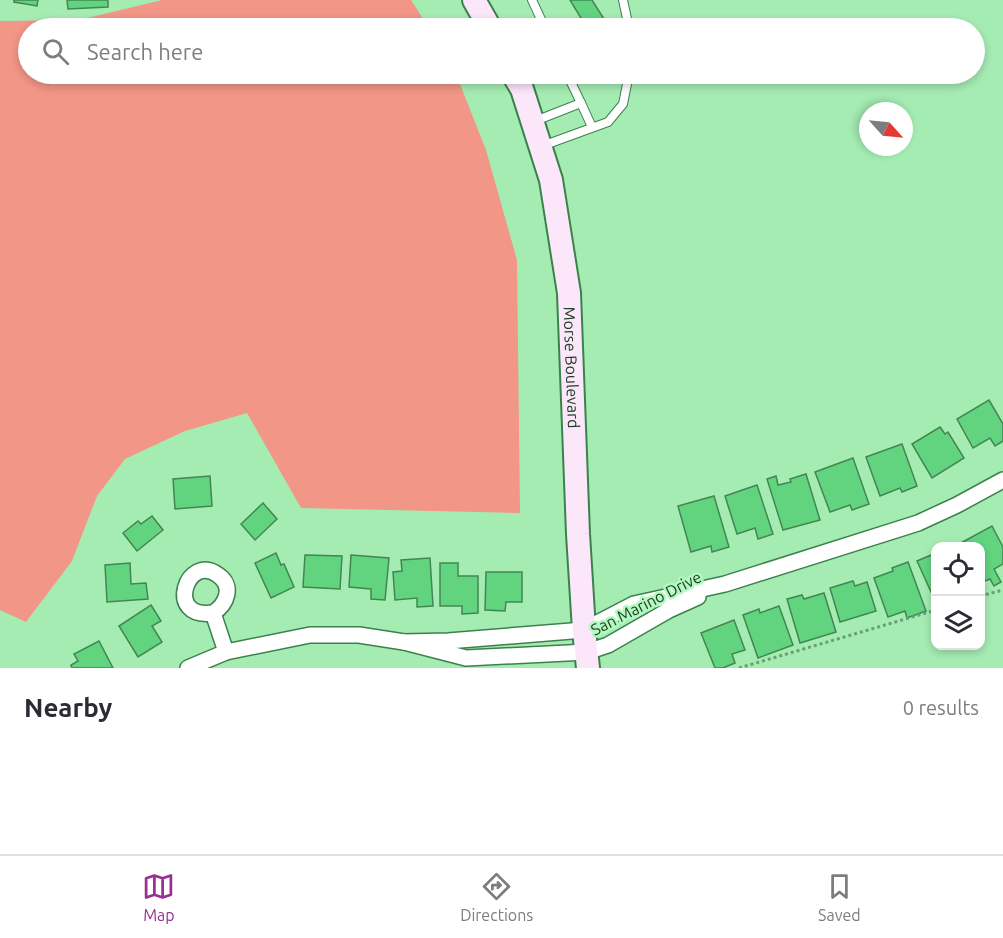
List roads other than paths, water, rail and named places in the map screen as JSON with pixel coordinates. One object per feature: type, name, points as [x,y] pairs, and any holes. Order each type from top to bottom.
[{"type":"street","points":[[474,0],[484,18]]},
{"type":"street","name":"Morse Boulevard","points":[[519,84],[552,180],[569,292],[586,650]]},
{"type":"street","name":"San Marino Drive","points":[[405,642],[447,641],[586,650],[634,604],[725,584],[918,522],[957,505],[1003,480]]},
{"type":"street","name":"San Marino Drive","points":[[188,668],[226,652],[310,635],[359,635],[405,642],[466,658],[586,650],[608,645],[669,610],[725,584]]},
{"type":"street","points":[[213,613],[226,652]]},
{"type":"lane","points":[[532,0],[540,18]]},
{"type":"lane","points":[[623,0],[627,18]]},
{"type":"lane","points":[[572,84],[592,128]]},
{"type":"lane","points":[[540,147],[608,122],[622,104],[627,84]]},
{"type":"lane","points":[[532,122],[581,103]]}]
